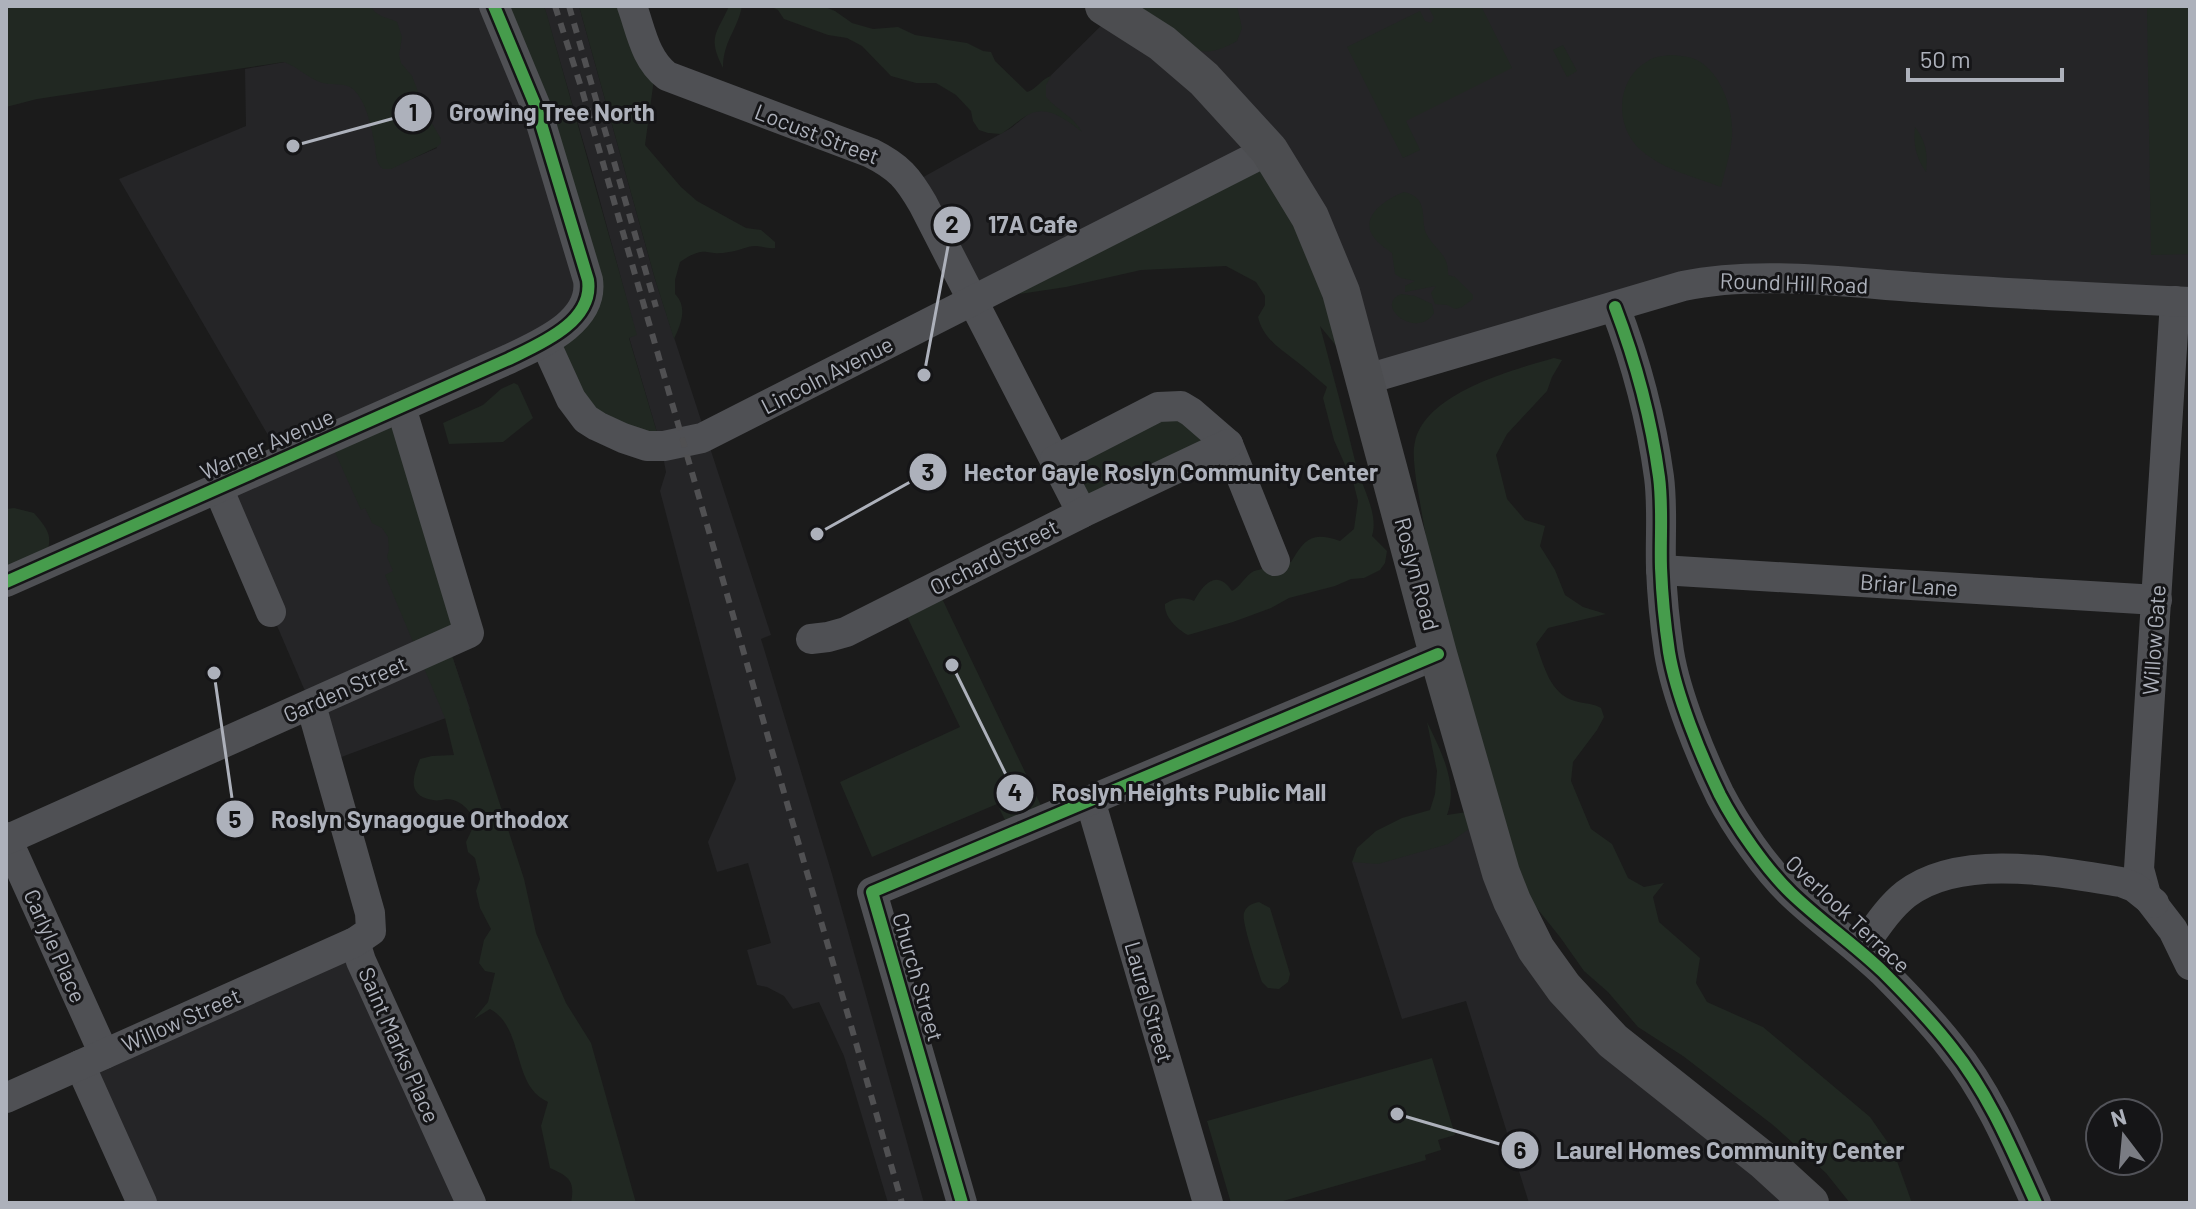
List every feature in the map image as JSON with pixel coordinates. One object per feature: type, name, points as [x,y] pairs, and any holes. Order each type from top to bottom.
[{"type":"main road","name":"Roslyn Road","points":[[1104,6],[1162,43],[1204,79],[1269,150],[1310,217],[1341,292],[1438,654],[1501,873],[1536,949],[1564,988],[1613,1041],[1763,1160],[1810,1203]]},
{"type":"street","name":"Warner Avenue","points":[[6,582],[545,342],[582,309],[589,288],[588,280],[536,107],[494,6]]},
{"type":"street","name":"Locust Street","points":[[632,6],[649,55],[667,76],[871,153],[906,176],[1082,513]]},
{"type":"street","name":"Lincoln Avenue","points":[[545,342],[571,399],[586,419],[647,446],[707,436],[1269,150]]},
{"type":"street","name":"Round Hill Road","points":[[1364,380],[1711,280],[1824,282],[2182,302]]},
{"type":"street","name":"Willow Gate","points":[[2182,302],[2139,859],[2140,878],[2146,895],[2173,930],[2190,965]]},
{"type":"street","name":"Overlook Terrace","points":[[1615,307],[1633,354],[1657,460],[1661,570],[1672,667],[1692,729],[1720,795],[1771,871],[1791,894],[1860,950],[1953,1049],[1991,1107],[2036,1203]]},
{"type":"street","points":[[1055,460],[1158,407],[1181,406],[1228,444],[1275,561]]},
{"type":"street","name":"Garden Street","points":[[6,839],[469,633],[401,407]]},
{"type":"street","name":"Orchard Street","points":[[811,639],[846,632],[1082,513],[1228,444]]},
{"type":"street","points":[[218,488],[271,612]]},
{"type":"street","name":"Briar Lane","points":[[1661,570],[2157,600]]},
{"type":"street","name":"Church Street","points":[[962,1203],[872,892],[1438,654]]},
{"type":"street","name":"Saint Marks Place","points":[[311,705],[370,913],[371,931],[355,942],[361,961],[471,1203]]},
{"type":"street","name":"Laurel Street","points":[[1090,800],[1208,1203]]},
{"type":"street","name":"Carlyle Place","points":[[6,839],[92,1060],[142,1203]]},
{"type":"street","points":[[1860,950],[1888,910],[1906,894],[1926,883],[1971,870],[2001,867],[2121,882],[2146,895],[2190,937]]},
{"type":"street","name":"Willow Street","points":[[6,1098],[355,942]]},
{"type":"shaded area","points":[[6,6],[371,6],[379,15],[397,22],[402,37],[401,63],[412,76],[441,143],[391,169],[383,169],[377,160],[367,114],[353,89],[318,81],[284,62],[37,99],[6,107]]},
{"type":"shaded area","points":[[366,6],[494,6],[582,309],[372,420],[470,709],[328,762],[311,705],[218,488],[282,459],[119,179],[246,126],[245,69],[340,52],[397,165],[437,148]]},
{"type":"shaded area","points":[[494,6],[544,6],[637,335],[629,338],[661,446],[597,426],[545,342],[582,309]]},
{"type":"shaded area","points":[[544,6],[579,6],[655,279],[771,635],[761,639],[832,874],[924,1203],[888,1203],[844,1056],[819,1002],[793,1009],[784,996],[757,985],[747,950],[771,943],[748,863],[717,872],[708,842],[736,779],[660,491],[666,472],[629,337],[636,334]]},
{"type":"shaded area","points":[[579,6],[621,6],[654,79],[645,145],[697,201],[746,228],[761,230],[775,242],[775,248],[755,246],[721,253],[701,252],[680,262],[675,294],[681,304],[682,316],[674,339],[655,279]]},
{"type":"shaded area","points":[[729,6],[742,6],[725,50],[723,68],[715,42]]},
{"type":"shaded area","points":[[770,6],[823,6],[852,23],[873,29],[898,27],[915,35],[967,43],[991,52],[995,61],[1027,92],[1051,76],[1046,85],[1046,97],[1082,132],[1061,117],[1039,111],[1031,113],[1001,134],[979,130],[971,111],[956,95],[936,83],[916,83],[891,76],[862,46],[847,38],[828,35],[784,19],[778,10]]},
{"type":"shaded area","points":[[1104,6],[2190,6],[2190,302],[1737,279],[1364,380],[1307,210],[973,301],[911,184],[1011,128],[1028,114],[1028,98],[1114,13]]},
{"type":"shaded area","points":[[1104,6],[1237,6],[1242,28],[1237,41],[1215,50],[1201,51],[1162,39]]},
{"type":"shaded area","points":[[1428,6],[1481,6],[1512,68],[1406,121],[1420,150],[1403,158],[1347,47],[1420,11],[1425,21],[1431,23],[1434,18]]},
{"type":"shaded area","points":[[2147,6],[2190,6],[2190,254],[2151,255]]},
{"type":"shaded area","points":[[1563,45],[1577,71],[1567,77],[1553,50]]},
{"type":"shaded area","points":[[1672,55],[1694,59],[1706,66],[1725,94],[1731,116],[1732,138],[1721,187],[1651,158],[1626,130],[1622,104],[1629,79],[1651,59]]},
{"type":"shaded area","points":[[1915,127],[1925,148],[1926,172],[1916,151]]},
{"type":"shaded area","points":[[1269,150],[1364,380],[1320,326],[1356,465],[1372,510],[1372,536],[1387,551],[1385,563],[1380,570],[1364,578],[1289,598],[1233,622],[1188,635],[1172,622],[1165,604],[1179,598],[1194,601],[1206,584],[1216,580],[1232,591],[1254,571],[1291,562],[1310,539],[1322,537],[1340,541],[1354,529],[1358,501],[1334,440],[1323,398],[1327,387],[1268,337],[1258,317],[1265,305],[1265,296],[1256,282],[1226,266],[1141,270],[1066,287],[973,301]]},
{"type":"shaded area","points":[[1404,192],[1418,199],[1425,229],[1444,257],[1448,275],[1455,277],[1473,295],[1473,299],[1462,307],[1455,309],[1435,304],[1431,293],[1436,286],[1405,292],[1405,286],[1415,281],[1395,274],[1392,253],[1371,232],[1369,224],[1376,210]]},
{"type":"shaded area","points":[[1401,294],[1432,304],[1434,313],[1418,323],[1401,318],[1392,306],[1394,299]]},
{"type":"shaded area","points":[[1554,358],[1562,360],[1547,391],[1507,434],[1496,455],[1507,499],[1525,520],[1545,526],[1540,546],[1555,570],[1565,595],[1583,607],[1606,614],[1548,628],[1536,644],[1545,670],[1559,692],[1575,701],[1601,708],[1604,717],[1573,762],[1571,781],[1591,829],[1612,844],[1628,878],[1644,887],[1664,883],[1653,897],[1659,922],[1700,958],[1696,983],[1707,1002],[1763,1027],[1870,1117],[1893,1150],[1912,1203],[1850,1203],[1826,1173],[1773,1125],[1683,1056],[1638,1027],[1608,992],[1584,971],[1523,891],[1477,823],[1448,844],[1378,864],[1352,862],[1357,848],[1376,831],[1402,818],[1430,810],[1437,771],[1427,722],[1449,779],[1451,791],[1447,815],[1474,811],[1416,480],[1415,442],[1422,425],[1452,397],[1494,377]]},
{"type":"shaded area","points":[[514,383],[518,385],[533,418],[503,442],[449,444],[443,423],[483,405],[501,389]]},
{"type":"shaded area","points":[[1158,407],[1228,444],[1082,513],[1055,460]]},
{"type":"shaded area","points":[[401,408],[469,632],[448,643],[524,879],[536,933],[566,1003],[591,1043],[636,1203],[571,1203],[570,1181],[550,1168],[541,1126],[548,1102],[536,1094],[528,1083],[509,1029],[501,1018],[490,1009],[474,1019],[488,1002],[495,973],[485,971],[479,963],[484,940],[491,929],[480,908],[476,891],[480,879],[475,858],[468,852],[466,842],[475,823],[460,803],[451,799],[424,798],[415,790],[414,778],[420,759],[454,755],[445,718],[385,575],[393,571],[387,557],[388,537],[382,528],[372,523],[365,508],[361,510],[329,439]]},
{"type":"shaded area","points":[[6,509],[34,513],[47,530],[49,545],[47,551],[6,577]]},
{"type":"shaded area","points":[[936,586],[1047,818],[1011,832],[997,804],[872,857],[840,782],[960,727],[901,604]]},
{"type":"shaded area","points":[[1485,815],[1536,949],[1810,1203],[1529,1203],[1466,1001],[1402,1019],[1352,862]]},
{"type":"shaded area","points":[[1259,902],[1270,908],[1290,974],[1288,982],[1279,989],[1268,988],[1262,982],[1245,925],[1245,911]]},
{"type":"shaded area","points":[[353,943],[471,1203],[142,1203],[80,1065]]},
{"type":"shaded area","points":[[1432,1058],[1455,1135],[1438,1140],[1441,1150],[1425,1155],[1426,1160],[1276,1203],[1231,1203],[1207,1121]]},
{"type":"railway","points":[[555,6],[582,90],[902,1203]]},
{"type":"railway","points":[[569,6],[656,307]]},
{"type":"cycle path","points":[[6,582],[509,359],[549,338],[574,319],[588,295],[588,280],[536,107],[494,6]]},
{"type":"cycle path","points":[[1615,307],[1642,390],[1656,455],[1661,500],[1663,599],[1672,669],[1690,725],[1713,779],[1743,833],[1781,883],[1883,972],[1952,1048],[1989,1103],[2036,1203]]},
{"type":"cycle path","points":[[962,1203],[872,892],[1438,654]]},
{"type":"place","name":"Growing Tree North","points":[[293,146]]},
{"type":"place","name":"17A Cafe","points":[[924,375]]},
{"type":"place","name":"Hector Gayle Roslyn Community Center","points":[[817,534]]},
{"type":"place","name":"Roslyn Heights Public Mall","points":[[952,665]]},
{"type":"place","name":"Roslyn Synagogue Orthodox","points":[[214,673]]},
{"type":"place","name":"Laurel Homes Community Center","points":[[1397,1114]]}]
